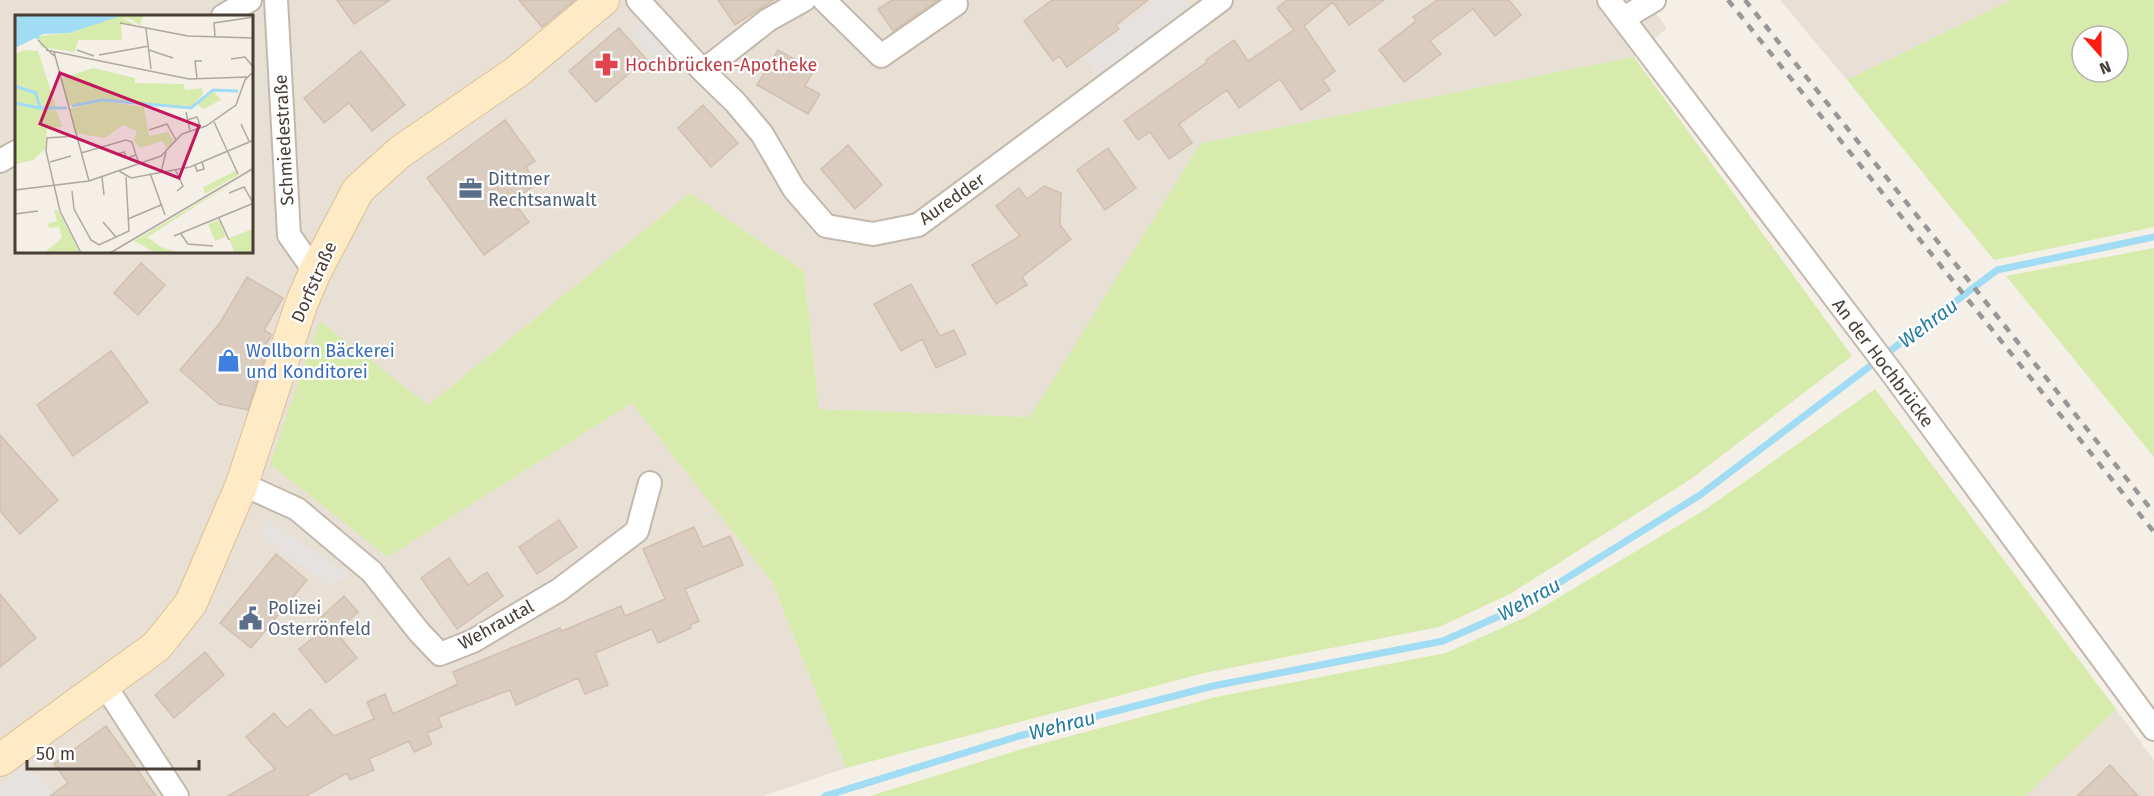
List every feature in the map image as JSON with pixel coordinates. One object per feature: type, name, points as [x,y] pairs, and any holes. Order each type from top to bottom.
[{"type":"main road","name":"Dorfstraße","points":[[0,760],[157,646],[191,603],[242,484],[301,305],[315,272],[358,190],[400,152],[518,71],[603,0]]},
{"type":"street","points":[[225,15],[250,0]]},
{"type":"street","name":"Schmiedestraße","points":[[276,0],[289,235],[315,272]]},
{"type":"street","name":"Auredder","points":[[638,0],[703,71],[735,102],[762,134],[794,189],[826,226],[873,234],[918,225],[1221,0]]},
{"type":"street","points":[[703,71],[768,20],[804,0]]},
{"type":"street","points":[[824,0],[881,56],[956,4]]},
{"type":"street","name":"An der Hochbrücke","points":[[1609,0],[1892,373],[2154,729]]},
{"type":"street","points":[[1624,18],[1654,0]]},
{"type":"street","points":[[0,160],[15,152]]},
{"type":"street","name":"Wehrautal","points":[[242,484],[297,509],[372,572],[419,632],[440,654],[473,641],[559,590],[637,531],[650,483]]},
{"type":"street","points":[[104,684],[177,796]]},
{"type":"shaded area","points":[[0,0],[1646,0],[1667,28],[1634,57],[1201,143],[1031,417],[819,409],[804,271],[690,193],[428,405],[320,322],[388,557],[632,403],[772,582],[846,768],[763,796],[0,796]]},
{"type":"shaded area","points":[[1155,0],[1184,0],[1189,6],[1098,76],[1083,56]]},
{"type":"shaded area","points":[[1780,0],[2011,0],[1847,80]]},
{"type":"shaded area","points":[[646,19],[678,54],[664,68],[631,33]]},
{"type":"shaded area","points":[[265,518],[348,575],[330,586],[263,538]]},
{"type":"shaded area","points":[[2116,709],[2154,760],[2154,796],[2025,796]]},
{"type":"shaded area","points":[[25,765],[54,793],[51,796],[0,796],[0,786]]},
{"type":"green space","points":[[2011,0],[2154,0],[2154,227],[1994,260],[1847,80]]},
{"type":"green space","points":[[1634,57],[1852,356],[1691,479],[1510,594],[1439,627],[1204,673],[846,768],[772,582],[632,403],[388,557],[270,464],[320,321],[428,405],[690,193],[804,271],[819,409],[1030,417],[1201,143]]},
{"type":"green space","points":[[2154,248],[2154,457],[2006,276]]},
{"type":"green space","points":[[1875,389],[2116,709],[2025,796],[870,796],[1022,749],[1216,697],[1446,653],[1528,616],[1706,509]]},
{"type":"building","points":[[337,0],[390,0],[354,24]]},
{"type":"building","points":[[519,0],[575,0],[542,27]]},
{"type":"building","points":[[718,0],[774,0],[735,25]]},
{"type":"building","points":[[892,0],[938,0],[893,31],[878,9]]},
{"type":"building","points":[[1052,0],[1148,0],[1116,25],[1119,29],[1067,67],[1059,56],[1053,61],[1024,21]]},
{"type":"building","points":[[1287,0],[1384,0],[1349,25],[1333,2],[1304,26],[1335,71],[1323,80],[1330,90],[1301,110],[1280,79],[1239,108],[1227,90],[1179,124],[1192,143],[1169,159],[1150,132],[1138,140],[1124,121],[1234,40],[1248,61],[1294,30],[1277,8]]},
{"type":"building","points":[[1437,0],[1509,0],[1521,15],[1495,36],[1473,9],[1430,41],[1441,54],[1404,82],[1379,50],[1416,21],[1413,17]]},
{"type":"building","name":"Hochbrücken-Apotheke","points":[[619,28],[646,59],[596,102],[569,71]]},
{"type":"building","points":[[778,50],[814,70],[805,86],[820,94],[808,114],[757,85]]},
{"type":"building","points":[[361,51],[405,105],[372,131],[349,103],[324,123],[304,98]]},
{"type":"building","points":[[703,105],[738,143],[711,167],[678,128]]},
{"type":"building","name":"Dittmer Rechtsanwalt","points":[[505,120],[535,161],[526,167],[537,183],[513,201],[529,222],[484,255],[427,178]]},
{"type":"building","points":[[848,145],[882,185],[855,209],[821,169]]},
{"type":"building","points":[[1108,148],[1136,188],[1105,210],[1077,170]]},
{"type":"building","points":[[1044,186],[1061,193],[1060,225],[1071,239],[1022,277],[1027,285],[996,304],[972,265],[1020,236],[996,206],[1019,188],[1027,199]]},
{"type":"building","points":[[141,263],[165,285],[138,315],[114,293]]},
{"type":"building","name":"Wollborn Bäckerei und Konditorei","points":[[247,277],[283,298],[264,330],[272,335],[264,347],[268,349],[248,410],[219,404],[180,370],[220,323]]},
{"type":"building","points":[[911,284],[940,336],[954,330],[966,354],[936,368],[922,339],[901,351],[874,304]]},
{"type":"building","points":[[111,351],[148,402],[73,456],[37,405]]},
{"type":"building","points":[[0,435],[58,500],[20,534],[0,511]]},
{"type":"building","points":[[559,520],[577,547],[537,574],[519,547]]},
{"type":"building","points":[[694,527],[703,547],[730,536],[743,565],[685,589],[699,621],[690,625],[691,628],[658,643],[652,629],[595,653],[608,685],[585,694],[578,678],[516,705],[510,690],[438,717],[442,727],[427,733],[432,744],[414,752],[409,741],[369,759],[374,770],[350,780],[347,773],[306,796],[228,796],[275,769],[246,737],[274,713],[287,728],[310,709],[334,736],[374,719],[367,702],[385,694],[393,714],[458,684],[453,672],[560,628],[562,631],[621,606],[625,616],[665,599],[643,549]]},
{"type":"building","points":[[276,554],[307,580],[251,648],[220,623]]},
{"type":"building","points":[[449,558],[468,585],[487,572],[503,596],[457,629],[421,578]]},
{"type":"building","points":[[0,594],[36,638],[0,667]]},
{"type":"building","points":[[344,596],[358,612],[336,632],[357,658],[326,683],[299,649],[325,628],[318,620]]},
{"type":"building","points":[[205,652],[224,675],[174,718],[155,695]]},
{"type":"building","points":[[106,726],[156,796],[50,796],[68,783],[54,764]]},
{"type":"building","points":[[2110,765],[2138,796],[2077,796]]},
{"type":"waterway","name":"Wehrau","points":[[825,796],[1019,736],[1213,686],[1443,641],[1520,607],[1700,495],[1997,270],[2154,237]]},
{"type":"railway","points":[[1728,0],[2154,532]]},
{"type":"railway","points":[[1745,0],[2154,513]]},
{"type":"place","name":"Hochbrücken-Apotheke","points":[[607,65]]},
{"type":"place","name":"Dittmer Rechtsanwalt","points":[[470,189]]},
{"type":"place","name":"Wollborn Bäckerei und Konditorei","points":[[228,361]]},
{"type":"place","name":"Polizei Osterrönfeld","points":[[250,618]]}]
